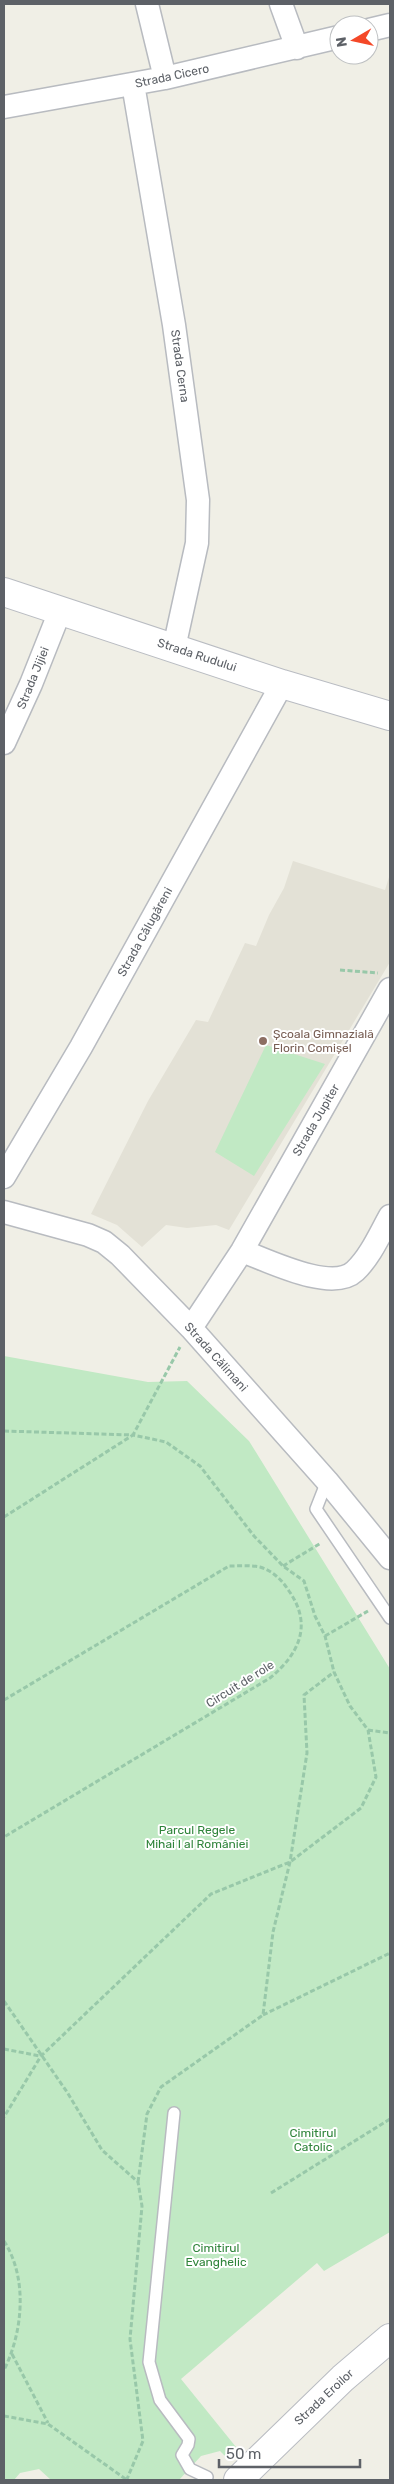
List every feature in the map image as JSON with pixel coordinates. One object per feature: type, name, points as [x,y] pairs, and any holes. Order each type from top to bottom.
[{"type":"main road","name":"Strada Rudului","points":[[4,592],[282,684],[390,716]]},
{"type":"main road","name":"Strada Eroilor","points":[[245,2478],[343,2378],[390,2339]]},
{"type":"street","points":[[147,4],[165,78]]},
{"type":"street","points":[[280,4],[297,48]]},
{"type":"street","name":"Strada Cicero","points":[[4,107],[165,78],[329,40]]},
{"type":"street","name":"Strada Cerna","points":[[133,84],[174,325],[198,500],[197,543],[174,648]]},
{"type":"street","name":"Strada Jijiei","points":[[4,743],[32,684],[60,611]]},
{"type":"street","name":"Strada Călugăreni","points":[[4,1177],[81,1047],[282,684]]},
{"type":"street","name":"Strada Jupiter","points":[[191,1328],[242,1251],[387,981]]},
{"type":"street","name":"Strada Călimani","points":[[4,1212],[88,1235],[104,1242],[120,1254],[191,1328],[326,1481],[390,1558]]},
{"type":"street","points":[[242,1251],[316,1277],[338,1280],[353,1273],[362,1264],[390,1216]]},
{"type":"lane","points":[[326,1481],[316,1509],[332,1536],[390,1618]]},
{"type":"lane","points":[[174,2113],[149,2362],[160,2400],[188,2438],[188,2445],[182,2455],[190,2469],[208,2479]]},
{"type":"path","points":[[340,970],[387,981]]},
{"type":"path","points":[[4,1517],[133,1435],[191,1328]]},
{"type":"path","points":[[4,1431],[133,1435],[166,1442],[200,1466],[254,1536],[284,1566],[304,1581],[315,1616],[325,1636],[334,1672],[350,1706],[368,1730],[376,1777],[362,1808],[290,1862],[211,1894],[41,2056],[4,2117]]},
{"type":"path","points":[[284,1566],[332,1536]]},
{"type":"path","name":"Circuit de role","points":[[4,1700],[229,1566],[260,1567],[280,1577],[300,1610],[301,1635],[293,1655],[285,1666],[270,1678],[4,1838]]},
{"type":"path","points":[[325,1636],[379,1604]]},
{"type":"path","points":[[263,2016],[273,1932],[290,1862],[307,1753],[304,1695],[334,1672]]},
{"type":"path","points":[[368,1730],[390,1734]]},
{"type":"path","points":[[4,2416],[48,2424],[127,2479],[143,2441],[130,2338],[142,2206],[138,2182],[147,2114],[161,2087],[263,2016],[390,1954]]},
{"type":"path","points":[[4,2001],[67,2092],[102,2150],[138,2182]]},
{"type":"path","points":[[4,2049],[41,2056]]},
{"type":"path","points":[[272,2193],[390,2119]]},
{"type":"path","points":[[4,2241],[18,2281],[20,2318],[12,2354],[4,2370]]},
{"type":"path","points":[[12,2354],[48,2424]]},
{"type":"shaded area","name":"Școala Gimnazială Florin Comișel","points":[[293,861],[385,890],[390,874],[390,962],[229,1230],[216,1225],[187,1228],[166,1225],[142,1247],[117,1225],[91,1214],[148,1101],[196,1020],[208,1022],[245,943],[256,946],[269,915],[284,888]]},
{"type":"green space","points":[[266,1045],[325,1064],[254,1176],[215,1152]]},
{"type":"green space","name":"Parcul Regele Mihai I al României","points":[[4,1356],[148,1382],[187,1381],[249,1441],[390,1669],[390,2232],[324,2271],[317,2263],[181,2379],[236,2447],[226,2457],[220,2451],[201,2456],[179,2480],[51,2480],[39,2469],[20,2473],[14,2480],[4,2480]]},
{"type":"place","name":"Școala Gimnazială Florin Comișel","points":[[263,1041]]},
{"type":"park label","name":"Cimitirul Catolic","points":[[313,2140]]},
{"type":"park label","name":"Cimitirul Evanghelic","points":[[216,2255]]}]
